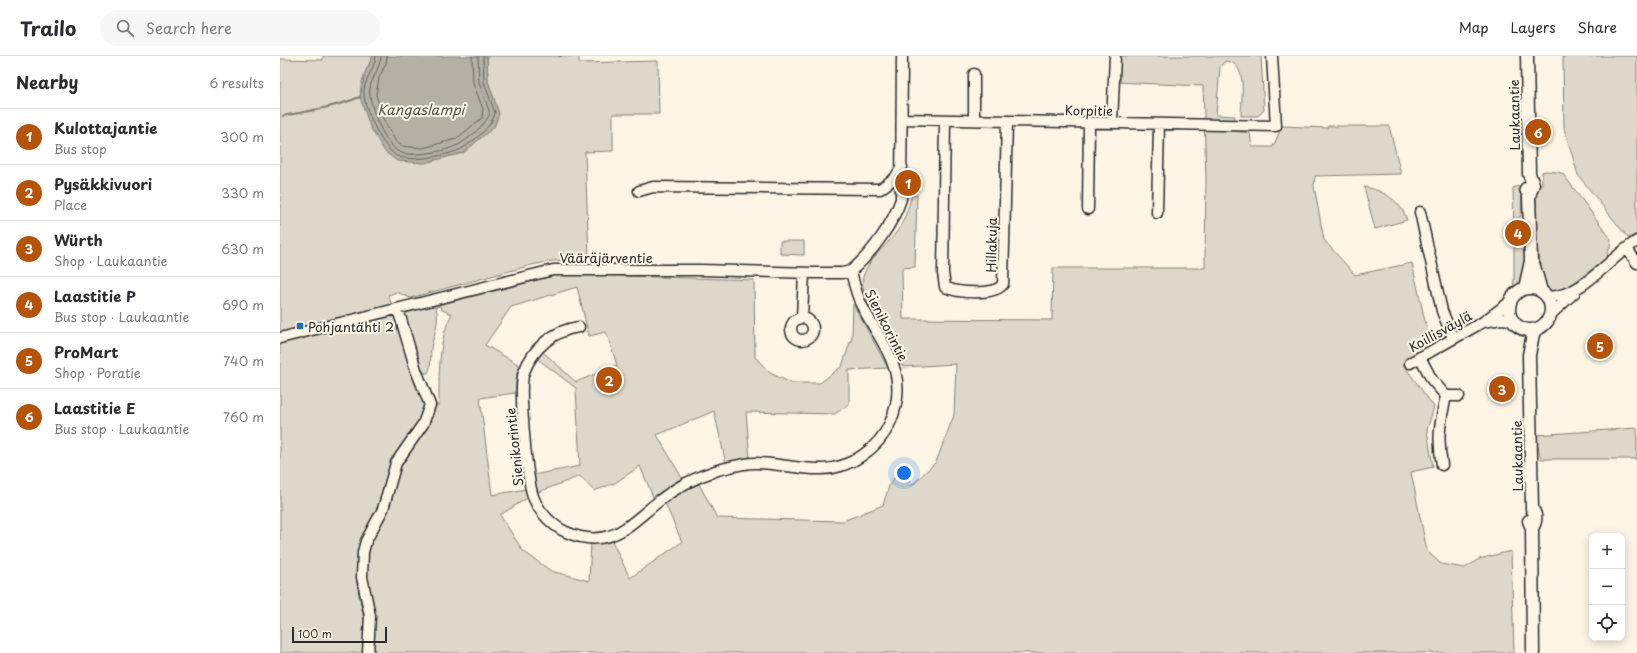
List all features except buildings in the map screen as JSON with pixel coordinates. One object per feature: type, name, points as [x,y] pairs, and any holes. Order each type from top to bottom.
[{"type":"main road","name":"Laukaantie","points":[[1525,288],[1531,261],[1529,196],[1526,190],[1529,174],[1527,56]]},
{"type":"main road","name":"Laukaantie","points":[[1531,261],[1544,294]]},
{"type":"main road","points":[[1525,288],[1536,288],[1544,294],[1551,309],[1547,321],[1536,329],[1530,330],[1515,323],[1509,311],[1510,302],[1516,293],[1525,288]]},
{"type":"main road","name":"Laukaantie","points":[[1515,323],[1529,355]]},
{"type":"main road","name":"Laukaantie","points":[[1533,653],[1532,528],[1529,524],[1529,513],[1532,509],[1529,355],[1533,334],[1536,329]]},
{"type":"street","points":[[850,270],[886,231],[894,217],[901,199],[902,56]]},
{"type":"street","points":[[1112,123],[1114,56]]},
{"type":"street","name":"Korpitie","points":[[902,119],[1276,126],[1272,56]]},
{"type":"street","points":[[974,78],[974,120]]},
{"type":"street","name":"Hillakuja","points":[[945,120],[943,273],[945,287],[952,291],[986,292],[1001,288],[1003,284],[1007,121]]},
{"type":"street","points":[[1088,209],[1089,123]]},
{"type":"street","points":[[1157,213],[1159,124]]},
{"type":"street","points":[[639,191],[653,187],[880,189],[895,178],[902,167]]},
{"type":"street","points":[[1420,212],[1442,311],[1453,338]]},
{"type":"street","points":[[1596,275],[1612,258],[1637,241]]},
{"type":"street","points":[[1550,315],[1569,299],[1578,289],[1631,249],[1637,263]]},
{"type":"street","name":"Vääräjärventie","points":[[280,338],[398,309],[514,278],[566,268],[804,273],[842,273],[850,270]]},
{"type":"street","name":"Sienikorintie","points":[[579,327],[564,331],[551,338],[533,354],[523,374],[521,392],[529,479],[534,499],[542,513],[552,523],[565,532],[584,538],[598,538],[620,532],[633,524],[659,500],[682,485],[715,471],[732,466],[755,463],[824,470],[855,460],[874,445],[890,424],[895,410],[898,392],[897,378],[886,345],[856,293],[850,270]]},
{"type":"street","points":[[802,318],[804,273]]},
{"type":"street","points":[[1544,294],[1558,296],[1578,289]]},
{"type":"street","name":"Koillisväylä","points":[[1410,363],[1483,322],[1510,302]]},
{"type":"street","points":[[368,653],[370,616],[363,585],[363,552],[366,541],[383,509],[396,463],[423,424],[430,405],[416,370],[398,309]]},
{"type":"street","name":"Koillisväylä","points":[[1483,322],[1500,319],[1515,323]]},
{"type":"street","points":[[1420,357],[1432,380],[1446,396],[1459,396]]},
{"type":"street","points":[[1442,465],[1438,443],[1439,424],[1446,396]]},
{"type":"shaded area","points":[[323,56],[373,56],[361,84],[360,90],[362,101],[499,114],[488,81],[487,56],[579,56],[579,63],[658,61],[659,114],[613,114],[613,151],[585,152],[589,259],[552,261],[532,265],[410,298],[397,292],[388,295],[431,405],[439,405],[440,358],[444,334],[452,314],[442,310],[440,306],[436,307],[437,323],[431,348],[430,367],[428,373],[421,373],[403,312],[539,277],[563,274],[754,280],[755,357],[770,373],[791,383],[820,383],[842,366],[852,337],[853,304],[888,368],[849,370],[849,404],[835,414],[746,412],[750,460],[726,464],[714,411],[657,435],[682,478],[653,497],[640,466],[615,483],[594,491],[580,476],[536,493],[533,475],[580,466],[576,388],[535,357],[541,350],[576,382],[617,365],[606,332],[589,336],[577,287],[511,307],[485,345],[521,366],[517,373],[515,393],[480,398],[492,495],[526,489],[529,497],[500,515],[523,551],[551,571],[589,581],[591,543],[611,539],[630,578],[682,542],[665,503],[698,482],[717,518],[843,521],[883,505],[889,486],[897,473],[908,476],[911,486],[936,462],[954,415],[956,364],[903,367],[871,308],[863,288],[862,280],[868,266],[901,225],[912,195],[917,195],[915,267],[902,268],[903,319],[1052,320],[1053,268],[1205,268],[1206,177],[1203,86],[1116,82],[1117,56],[1261,56],[1264,110],[1258,116],[1241,116],[1242,82],[1241,74],[1238,68],[1233,63],[1225,61],[1220,67],[1216,115],[1235,116],[1234,131],[1250,133],[1252,147],[1273,147],[1282,126],[1327,128],[1328,126],[1389,126],[1401,174],[1315,176],[1314,186],[1324,240],[1355,275],[1412,263],[1431,348],[1403,364],[1434,407],[1427,430],[1433,467],[1411,472],[1427,551],[1441,564],[1465,568],[1479,559],[1511,551],[1514,653],[280,653],[280,59],[323,60]]},
{"type":"shaded area","points":[[1563,56],[1637,56],[1637,234],[1628,238],[1578,175],[1564,128]]},
{"type":"shaded area","points":[[1545,171],[1563,174],[1611,239],[1610,248],[1607,253],[1608,257],[1563,291],[1555,292],[1550,290],[1545,284],[1538,258],[1536,187],[1542,184],[1542,172]]},
{"type":"shaded area","points":[[1518,186],[1522,187],[1521,216],[1518,218],[1517,234],[1514,234],[1513,188]]},
{"type":"shaded area","points":[[1364,187],[1378,191],[1396,202],[1407,220],[1375,229]]},
{"type":"shaded area","points":[[1514,237],[1517,237],[1518,243],[1522,244],[1525,269],[1522,280],[1514,289],[1513,288]]},
{"type":"shaded area","points":[[780,241],[804,241],[804,255],[780,254]]},
{"type":"shaded area","points":[[1637,428],[1637,459],[1541,459],[1535,435]]},
{"type":"water","name":"Kangaslampi","points":[[373,56],[487,56],[488,81],[499,114],[494,127],[463,153],[424,163],[397,161],[385,152],[370,127],[360,97],[365,73]]},
{"type":"waterway","points":[[283,116],[332,106],[360,97]]},
{"type":"waterway","points":[[357,581],[365,622]]},
{"type":"place","name":"Laastitie E","points":[[1538,132]]},
{"type":"place","name":"Kulottajantie","points":[[908,183]]},
{"type":"place","name":"Laastitie P","points":[[1518,233]]},
{"type":"place","name":"Pohjantähti 2","points":[[300,326]]},
{"type":"place","name":"ProMart","points":[[1600,346]]},
{"type":"place","name":"Pysäkkivuori","points":[[609,380]]},
{"type":"place","name":"Würth","points":[[1502,389]]}]
